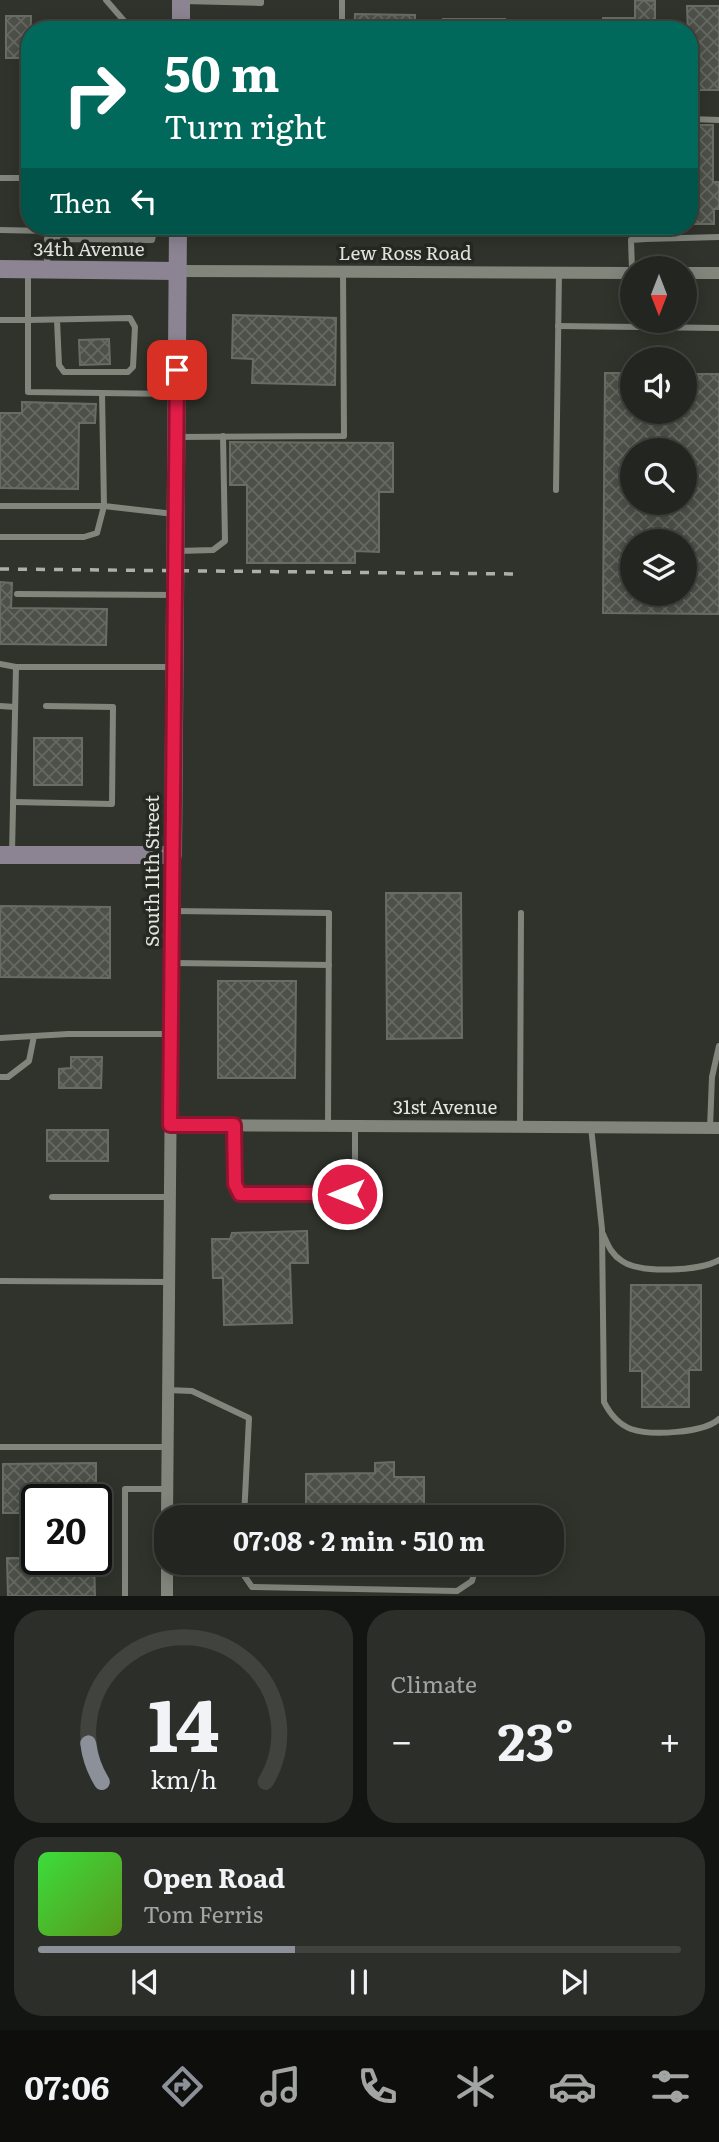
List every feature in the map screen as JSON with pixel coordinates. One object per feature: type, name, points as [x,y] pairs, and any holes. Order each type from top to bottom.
[{"type":"street","points":[[181,1],[181,21]]},
{"type":"street","name":"South 11th Street","points":[[167,1505],[178,235]]},
{"type":"street","name":"34th Avenue","points":[[0,270],[177,271]]},
{"type":"street","name":"Lew Ross Road","points":[[177,271],[620,272]]},
{"type":"street","points":[[697,273],[719,273]]},
{"type":"street","points":[[6,855],[173,855]]},
{"type":"street","name":"31st Avenue","points":[[170,1125],[715,1128]]},
{"type":"street","points":[[167,1575],[167,1596]]},
{"type":"lane","points":[[106,0],[124,21]]},
{"type":"lane","points":[[181,1],[261,3],[261,0]]},
{"type":"lane","points":[[342,0],[342,21]]},
{"type":"lane","points":[[698,119],[719,120]]},
{"type":"lane","points":[[0,178],[21,178]]},
{"type":"lane","points":[[0,230],[21,229]]},
{"type":"lane","points":[[47,235],[47,270]]},
{"type":"lane","points":[[47,239],[152,240],[153,235]]},
{"type":"lane","points":[[646,235],[646,239]]},
{"type":"lane","points":[[632,256],[631,240],[719,237]]},
{"type":"lane","points":[[28,270],[28,392],[177,394]]},
{"type":"lane","points":[[176,437],[344,436],[343,271]]},
{"type":"lane","points":[[556,490],[559,273]]},
{"type":"lane","points":[[0,320],[130,318],[135,327],[133,367],[128,372],[64,372],[59,365],[57,320]]},
{"type":"lane","points":[[558,326],[719,328]]},
{"type":"lane","points":[[0,537],[84,537],[97,533],[104,506],[102,393]]},
{"type":"lane","points":[[176,551],[213,550],[225,541],[223,436]]},
{"type":"lane","points":[[0,506],[104,506],[176,514]]},
{"type":"lane","points":[[17,594],[175,595]]},
{"type":"lane","points":[[0,664],[16,667],[175,667]]},
{"type":"lane","points":[[6,855],[13,802],[16,667]]},
{"type":"lane","points":[[0,706],[15,707]]},
{"type":"lane","points":[[13,802],[112,804],[113,707],[46,706]]},
{"type":"lane","points":[[173,911],[330,913],[328,1126]]},
{"type":"lane","points":[[520,1127],[521,913]]},
{"type":"lane","points":[[172,963],[329,965]]},
{"type":"lane","points":[[0,1038],[171,1034]]},
{"type":"lane","points":[[0,1077],[8,1077],[29,1061],[34,1036]]},
{"type":"lane","points":[[715,1128],[712,1077],[719,1046]]},
{"type":"lane","points":[[234,1125],[235,1184],[240,1194],[347,1194],[355,1183],[355,1126]]},
{"type":"lane","points":[[591,1127],[601,1229],[601,1388],[609,1413],[633,1429],[647,1431],[690,1431],[705,1428],[719,1419]]},
{"type":"lane","points":[[52,1197],[170,1197]]},
{"type":"lane","points":[[601,1229],[614,1255],[634,1266],[701,1267],[719,1259]]},
{"type":"lane","points":[[0,1281],[169,1282]]},
{"type":"lane","points":[[168,1390],[192,1391],[249,1418],[245,1505]]},
{"type":"lane","points":[[0,1447],[168,1447]]},
{"type":"lane","points":[[125,1596],[125,1489],[168,1489]]},
{"type":"lane","points":[[244,1575],[252,1587],[457,1591],[472,1581],[474,1575]]},
{"type":"building","points":[[635,0],[655,1],[655,21],[603,21],[603,18],[635,18]]},
{"type":"building","points":[[687,6],[719,6],[719,90],[698,90],[698,21],[688,21]]},
{"type":"building","points":[[355,14],[415,15],[415,21],[355,21]]},
{"type":"building","points":[[6,16],[31,16],[31,21],[21,21],[21,58],[6,58]]},
{"type":"building","points":[[443,19],[505,19],[505,21]]},
{"type":"building","points":[[698,125],[713,125],[713,182],[719,182],[719,209],[714,209],[714,224],[698,224]]},
{"type":"building","points":[[233,315],[336,318],[335,385],[252,383],[253,359],[232,358]]},
{"type":"building","points":[[109,339],[110,364],[80,365],[79,340]]},
{"type":"building","points":[[605,373],[620,373],[620,424],[697,424],[697,374],[719,374],[719,614],[603,613]]},
{"type":"building","points":[[22,402],[96,404],[95,423],[79,423],[78,489],[0,488],[0,413],[22,413]]},
{"type":"building","points":[[230,442],[393,443],[393,492],[379,492],[379,552],[355,551],[355,563],[247,563],[247,485],[230,485]]},
{"type":"building","points":[[0,582],[12,583],[11,608],[107,609],[106,645],[0,644]]},
{"type":"building","points":[[34,738],[82,738],[82,785],[34,785]]},
{"type":"building","points":[[386,893],[461,893],[462,1038],[387,1039]]},
{"type":"building","points":[[0,906],[110,907],[110,978],[0,977]]},
{"type":"building","points":[[218,981],[296,981],[295,1078],[218,1078]]},
{"type":"building","points":[[71,1057],[102,1057],[101,1088],[59,1088],[59,1069],[71,1068]]},
{"type":"building","points":[[47,1130],[108,1130],[108,1161],[47,1161]]},
{"type":"building","points":[[307,1231],[308,1263],[290,1263],[292,1323],[224,1325],[223,1278],[213,1278],[212,1239],[230,1239],[232,1233]]},
{"type":"building","points":[[631,1285],[701,1285],[701,1370],[689,1370],[689,1407],[642,1407],[642,1371],[630,1371]]},
{"type":"building","points":[[394,1462],[394,1477],[424,1477],[424,1505],[306,1505],[306,1474],[375,1473],[375,1463]]},
{"type":"building","points":[[96,1463],[96,1484],[21,1484],[21,1513],[3,1513],[3,1464]]},
{"type":"building","points":[[7,1558],[21,1558],[21,1575],[94,1575],[95,1596],[8,1596]]},
{"type":"railway","points":[[0,569],[520,574]]},
{"type":"route","points":[[177,370],[170,1125],[234,1125],[235,1184],[240,1194],[347,1194]]}]
